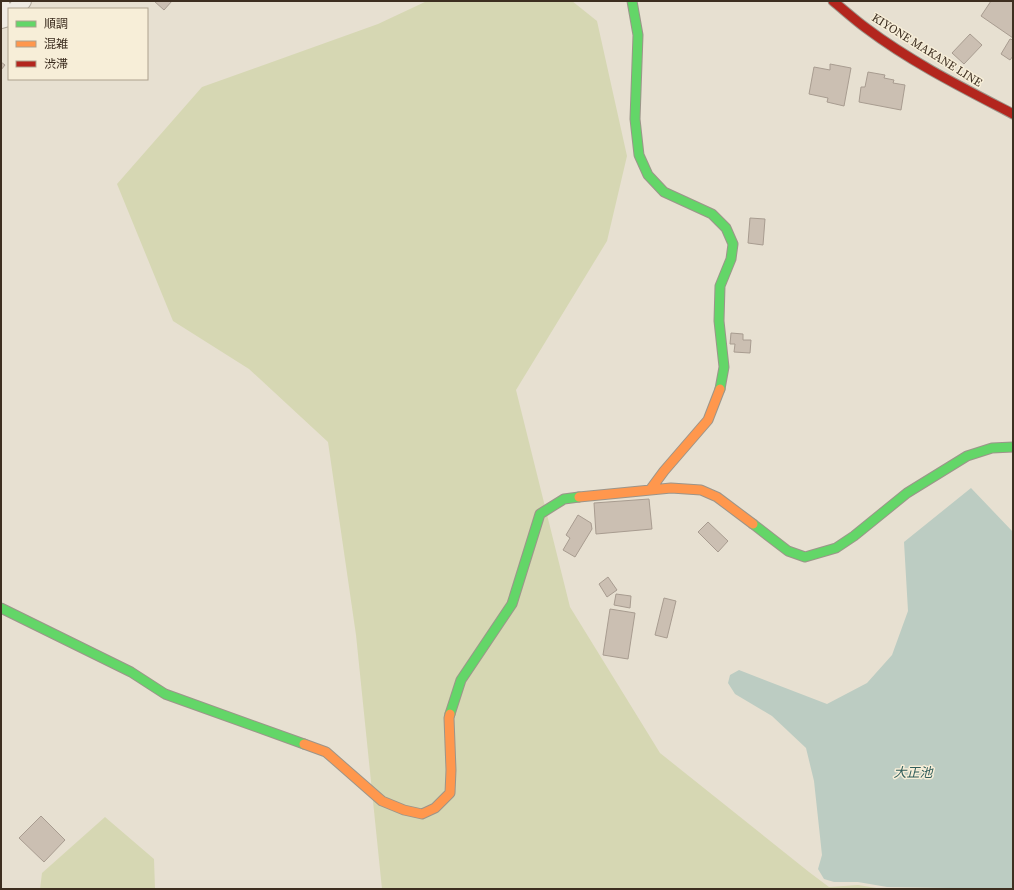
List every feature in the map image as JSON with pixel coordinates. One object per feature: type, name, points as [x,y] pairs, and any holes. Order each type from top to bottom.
[{"type":"street","points":[[15,8],[23,1]]},
{"type":"street","points":[[632,1],[638,35],[635,119],[639,155],[648,175],[664,192],[712,214],[726,228],[733,244],[731,259],[720,286],[719,321],[724,367],[719,392],[708,420],[664,471],[650,490]]},
{"type":"street","name":"KIYONE MAKANE LINE","points":[[833,1],[865,27],[910,57],[958,85],[1013,114]]},
{"type":"street","points":[[2,612],[131,672],[165,694],[326,752],[382,801],[404,810],[422,814],[435,808],[450,793],[451,770],[449,718],[461,680],[512,604],[540,514],[564,499],[671,488],[701,490],[717,497],[788,551],[805,557],[836,548],[854,536],[908,493],[967,456],[992,448],[1013,447]]},
{"type":"green space","points":[[427,1],[572,1],[597,21],[627,156],[607,241],[516,390],[570,607],[660,753],[829,887],[858,885],[883,889],[382,889],[356,635],[328,442],[249,369],[173,321],[117,184],[202,87],[378,24]]},
{"type":"green space","points":[[105,817],[154,859],[155,889],[40,889],[42,873]]},
{"type":"water","name":"大正池","points":[[971,488],[1013,532],[1013,889],[887,887],[858,882],[834,882],[824,879],[818,869],[822,855],[814,781],[806,748],[772,716],[735,694],[728,683],[730,675],[739,670],[827,704],[867,683],[892,655],[908,611],[904,542]]},
{"type":"building","points":[[154,1],[172,1],[164,10]]},
{"type":"building","points":[[991,1],[1013,1],[1013,38],[981,16]]},
{"type":"building","points":[[970,34],[982,45],[964,64],[952,53]]},
{"type":"building","points":[[1010,39],[1013,40],[1013,56],[1010,60],[1001,54]]},
{"type":"building","points":[[1,62],[5,65],[1,70]]},
{"type":"building","points":[[830,64],[851,68],[844,106],[827,102],[828,98],[809,94],[814,67],[830,70]]},
{"type":"building","points":[[868,72],[885,75],[884,78],[894,80],[893,83],[905,85],[901,110],[859,102],[861,87],[865,87]]},
{"type":"building","points":[[750,218],[765,219],[763,245],[748,243]]},
{"type":"building","points":[[731,333],[743,334],[743,340],[751,340],[750,353],[734,352],[735,344],[730,344]]},
{"type":"building","points":[[649,499],[652,529],[596,534],[594,503]]},
{"type":"building","points":[[578,515],[591,523],[592,529],[575,557],[563,550],[570,538],[566,535]]},
{"type":"building","points":[[708,522],[728,541],[718,552],[698,532]]},
{"type":"building","points":[[608,577],[617,590],[607,597],[599,584]]},
{"type":"building","points":[[616,594],[631,596],[630,608],[614,605]]},
{"type":"building","points":[[664,598],[676,601],[667,638],[655,635]]},
{"type":"building","points":[[610,609],[635,613],[628,659],[603,655]]},
{"type":"building","points":[[41,816],[65,840],[44,862],[19,838]]},
{"type":"traffic: fast","points":[[632,1],[638,35],[635,119],[639,155],[648,175],[664,192],[712,214],[726,228],[733,244],[731,259],[720,286],[719,321],[724,367],[720,389]]},
{"type":"traffic: fast","points":[[753,524],[788,551],[805,557],[836,548],[854,536],[907,493],[967,456],[992,448],[1013,447]]},
{"type":"traffic: fast","points":[[450,714],[461,680],[512,604],[540,514],[564,499],[579,497]]},
{"type":"traffic: fast","points":[[1,608],[131,672],[165,694],[304,744]]},
{"type":"traffic: slow","points":[[650,490],[664,471],[708,420],[720,389]]},
{"type":"traffic: slow","points":[[579,497],[671,488],[701,490],[717,497],[753,524]]},
{"type":"traffic: slow","points":[[304,744],[326,752],[382,801],[404,810],[422,814],[435,808],[450,793],[450,714]]},
{"type":"traffic: jam","points":[[833,1],[862,25],[901,52],[938,74],[1013,114]]}]
